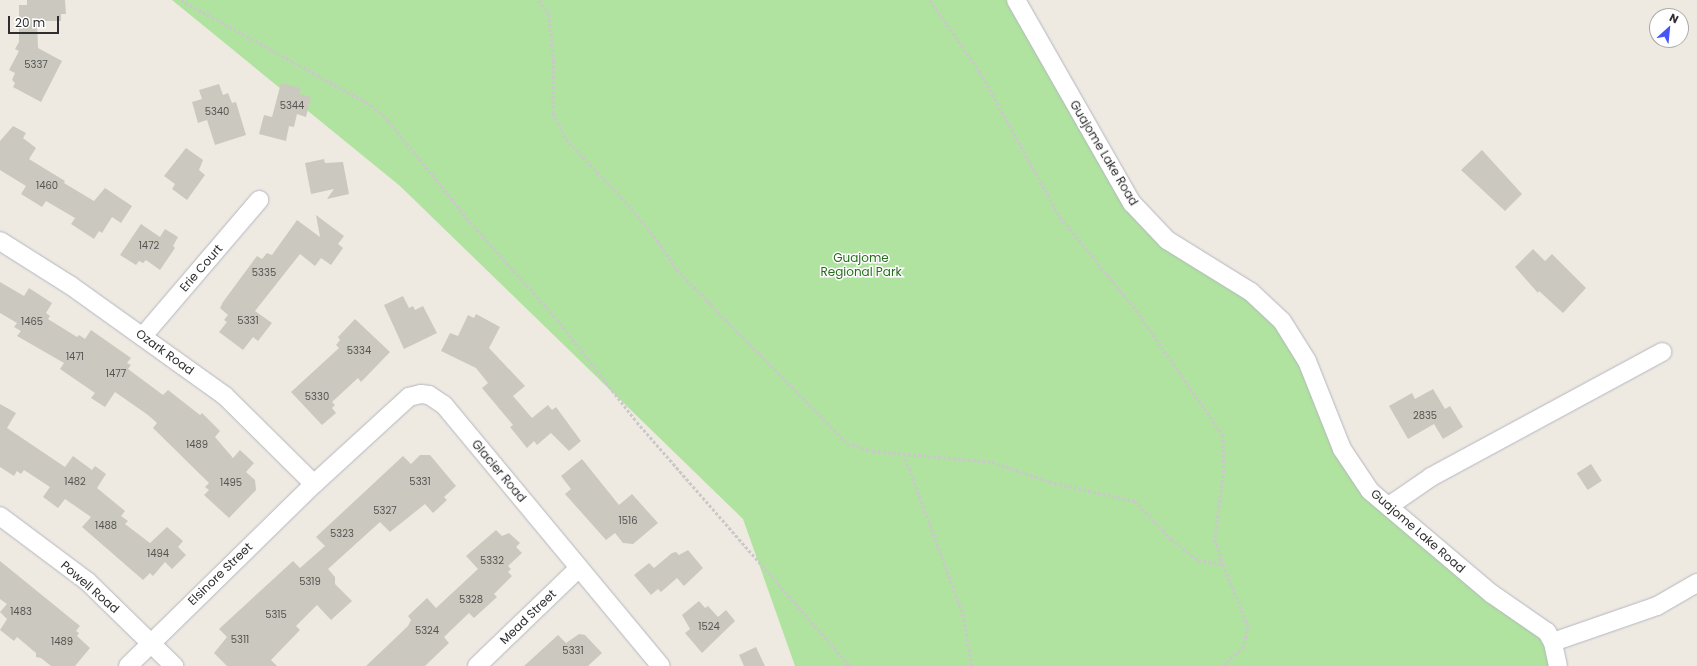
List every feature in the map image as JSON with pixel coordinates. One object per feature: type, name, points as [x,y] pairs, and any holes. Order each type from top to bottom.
[{"type":"street","name":"Guajome Lake Road","points":[[1016,0],[1132,203],[1167,240],[1251,292],[1282,321],[1307,361],[1342,449],[1370,490],[1492,594],[1546,632],[1553,642]]},
{"type":"street","name":"Erie Court","points":[[143,336],[259,200]]},
{"type":"street","name":"Ozark Road","points":[[0,242],[70,285],[225,396],[314,484]]},
{"type":"street","points":[[1388,506],[1431,477],[1662,352]]},
{"type":"street","name":"Glacier Road","points":[[314,484],[409,397],[429,395],[444,405],[661,666]]},
{"type":"street","name":"Elsinore Street","points":[[128,666],[314,484]]},
{"type":"street","name":"Powell Road","points":[[0,516],[87,581],[174,666]]},
{"type":"street","name":"Mead Street","points":[[477,666],[579,568]]},
{"type":"street","points":[[1558,666],[1553,642],[1657,606],[1697,583]]},
{"type":"path","points":[[181,0],[371,105],[388,120],[470,222],[556,319],[637,422],[850,666]]},
{"type":"path","points":[[539,0],[549,14],[554,61],[553,113],[566,139],[625,201],[658,241],[676,269],[847,443],[873,451],[992,462],[1054,483],[1135,501],[1170,539],[1198,560],[1223,564]]},
{"type":"path","points":[[930,0],[980,72],[1060,217],[1136,310],[1223,435],[1224,470],[1215,539],[1223,564],[1248,626],[1244,647],[1223,666]]},
{"type":"path","points":[[904,454],[964,614],[972,666]]},
{"type":"green space","name":"Guajome Regional Park","points":[[172,0],[1014,0],[1131,202],[1271,309],[1358,476],[1538,625],[1557,666],[795,666],[743,519],[400,186]]},
{"type":"building","points":[[27,0],[65,0],[66,14],[61,14],[61,21],[37,21],[38,48],[62,61],[41,102],[13,87],[15,83],[12,80],[15,73],[9,70],[19,51],[15,49],[19,42],[19,5],[27,5]]},
{"type":"building","points":[[281,83],[301,88],[299,94],[311,97],[306,117],[297,114],[294,127],[289,126],[286,141],[259,134],[264,115],[272,117]]},
{"type":"building","points":[[219,84],[223,95],[228,93],[232,103],[236,102],[246,135],[215,145],[207,120],[198,123],[192,102],[202,99],[199,90]]},
{"type":"building","points":[[13,126],[26,133],[23,138],[36,148],[29,159],[65,181],[64,183],[94,201],[105,188],[132,206],[121,223],[112,217],[102,233],[99,231],[94,239],[71,224],[75,218],[46,201],[42,207],[21,194],[26,186],[0,170],[0,141]]},
{"type":"building","points":[[186,148],[203,160],[199,170],[205,175],[187,200],[172,189],[175,184],[164,176]]},
{"type":"building","points":[[1482,150],[1522,194],[1505,211],[1461,170]]},
{"type":"building","points":[[324,159],[325,163],[343,162],[349,194],[327,199],[334,189],[311,194],[305,163]]},
{"type":"building","points":[[316,215],[344,236],[338,244],[343,248],[331,265],[321,258],[315,266],[300,254],[255,311],[272,323],[258,341],[253,337],[243,350],[219,332],[227,322],[224,320],[228,315],[220,308],[223,302],[257,256],[262,259],[267,253],[272,255],[297,220],[320,237]]},
{"type":"building","points":[[141,224],[160,237],[165,229],[178,237],[173,246],[175,248],[160,270],[146,260],[143,263],[139,261],[136,265],[120,255]]},
{"type":"building","points":[[1533,249],[1545,261],[1552,254],[1586,288],[1563,313],[1539,291],[1538,293],[1515,267]]},
{"type":"building","points":[[0,282],[24,296],[29,288],[52,303],[46,313],[50,316],[48,319],[77,337],[79,335],[85,339],[91,330],[131,358],[127,363],[131,365],[128,369],[163,395],[168,390],[200,415],[202,413],[220,431],[215,437],[233,458],[240,450],[254,463],[246,472],[255,480],[256,490],[229,518],[204,495],[209,490],[205,487],[209,483],[153,428],[157,423],[148,415],[115,392],[105,407],[91,398],[95,393],[60,369],[64,363],[17,336],[21,331],[14,327],[17,323],[0,313]]},
{"type":"building","points":[[403,296],[409,308],[413,306],[415,310],[423,306],[437,333],[404,349],[384,305]]},
{"type":"building","points":[[476,314],[500,327],[489,348],[525,386],[513,396],[532,418],[548,405],[552,410],[556,407],[581,441],[569,451],[551,433],[537,445],[534,441],[527,448],[510,427],[513,425],[482,388],[488,383],[476,368],[441,351],[450,333],[458,336],[468,315],[474,318]]},
{"type":"building","points":[[355,319],[390,352],[361,382],[358,378],[332,402],[335,405],[332,408],[336,413],[322,425],[291,392],[339,348],[336,345],[340,340],[338,337]]},
{"type":"building","points":[[1433,389],[1445,409],[1450,406],[1463,427],[1443,439],[1434,424],[1408,439],[1389,406],[1412,393],[1415,399]]},
{"type":"building","points":[[0,404],[16,413],[7,428],[65,467],[73,456],[92,470],[95,466],[106,474],[97,488],[125,511],[121,516],[128,521],[125,524],[150,543],[167,527],[183,541],[178,547],[186,555],[172,569],[165,562],[153,576],[150,573],[143,580],[82,527],[91,517],[65,499],[58,508],[43,497],[50,487],[24,470],[21,474],[17,471],[14,476],[0,467]]},
{"type":"building","points":[[420,455],[430,455],[456,486],[444,497],[447,500],[433,513],[425,504],[390,532],[380,522],[328,569],[335,577],[335,584],[352,601],[331,620],[317,605],[296,626],[300,630],[271,660],[277,666],[227,666],[214,653],[227,637],[219,629],[293,561],[300,568],[325,546],[316,537],[403,456],[411,464]]},
{"type":"building","points":[[582,459],[619,505],[632,494],[658,523],[633,544],[623,543],[615,533],[606,540],[565,494],[571,489],[561,476]]},
{"type":"building","points":[[1591,464],[1602,481],[1588,490],[1577,473]]},
{"type":"building","points":[[496,530],[502,536],[509,533],[520,543],[516,547],[522,553],[508,566],[511,569],[508,572],[512,576],[494,594],[497,597],[474,618],[469,613],[444,637],[449,643],[425,666],[366,666],[408,626],[411,620],[408,616],[427,598],[436,608],[478,569],[466,556]]},
{"type":"building","points":[[688,550],[703,568],[684,586],[677,578],[661,592],[658,589],[651,595],[634,575],[649,563],[654,568],[672,553],[676,552],[679,555]]},
{"type":"building","points":[[0,561],[80,626],[76,631],[79,633],[77,636],[90,648],[75,666],[51,666],[41,658],[36,657],[36,653],[17,637],[14,641],[0,630],[7,619],[0,612],[7,604],[0,599]]},
{"type":"building","points":[[699,601],[705,608],[708,606],[718,617],[726,610],[735,621],[702,653],[685,633],[690,629],[682,615]]},
{"type":"building","points":[[579,634],[585,635],[602,653],[588,666],[524,666],[558,635],[566,643]]},
{"type":"building","points":[[756,647],[765,666],[744,666],[739,655]]}]
